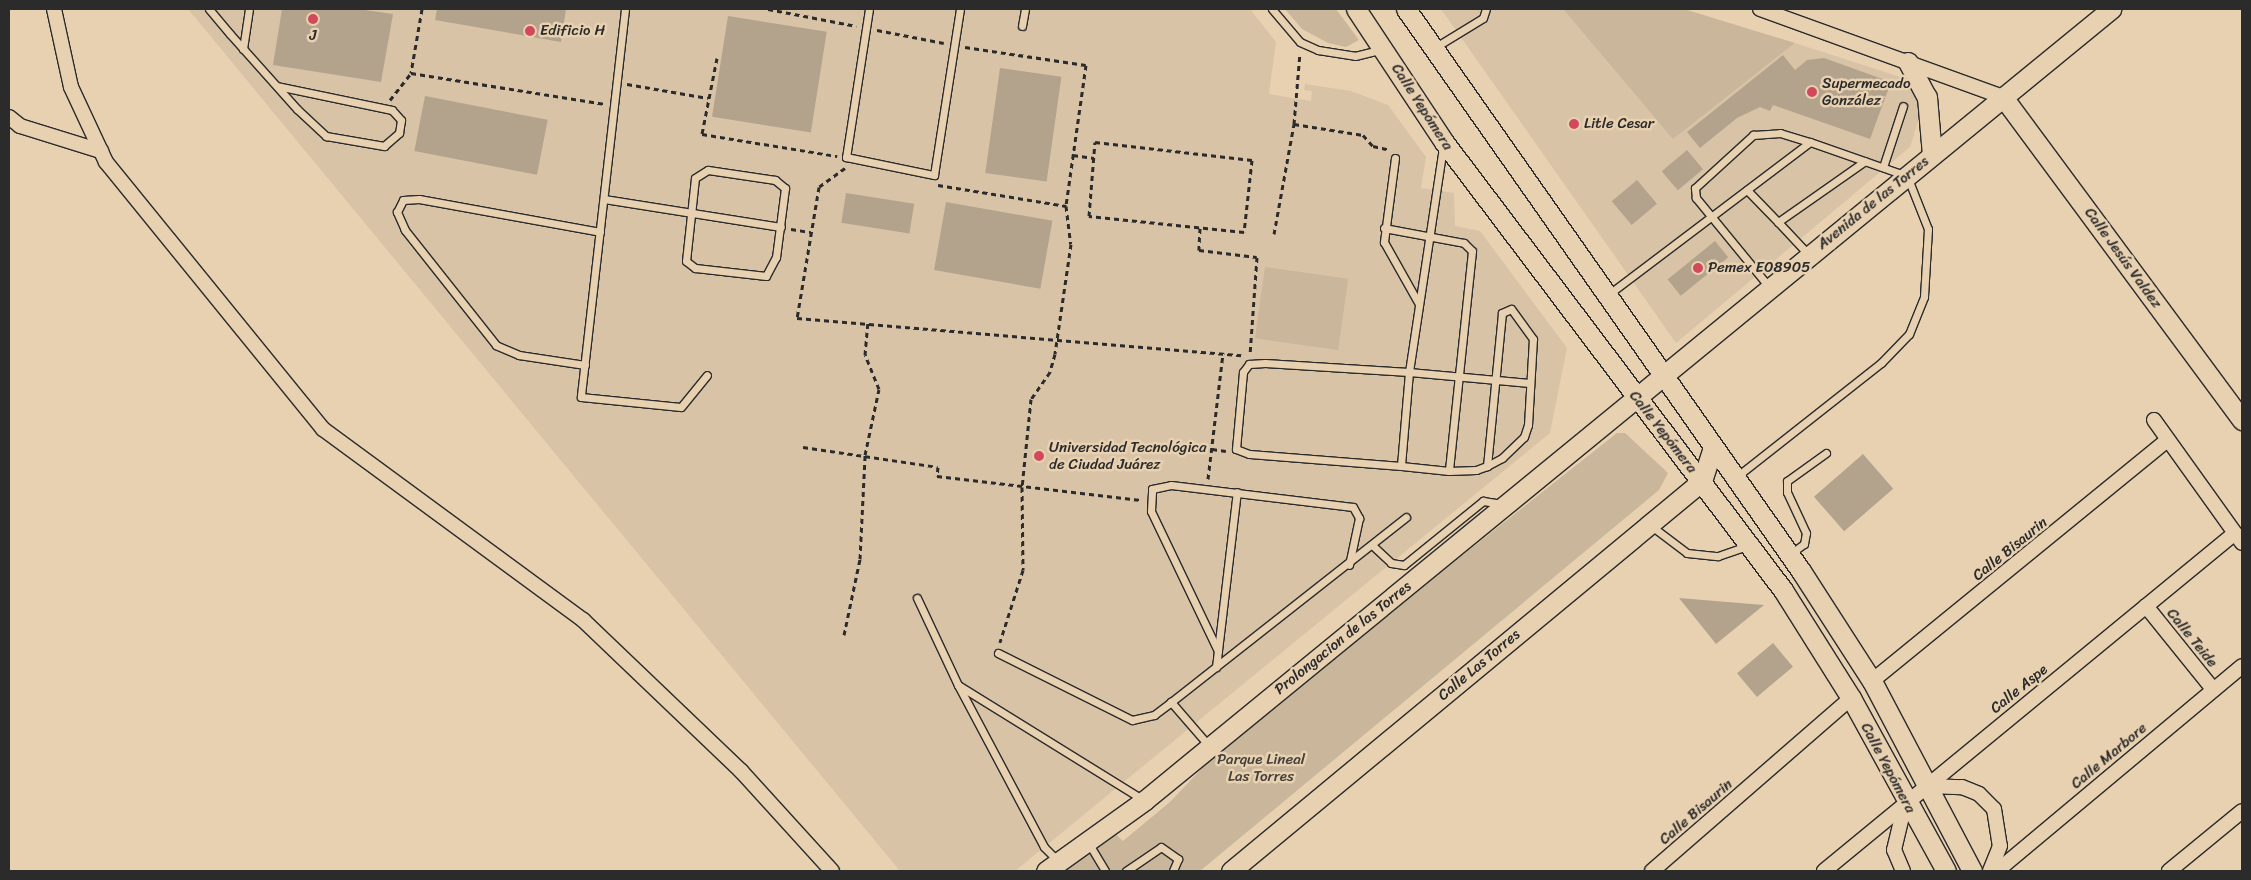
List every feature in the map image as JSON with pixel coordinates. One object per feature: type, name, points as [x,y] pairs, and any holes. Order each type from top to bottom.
[{"type":"main road","name":"Calle Yepómera","points":[[1356,9],[1444,142],[1749,545],[1851,698],[1946,871]]},
{"type":"main road","name":"Calle Yepómera","points":[[1406,9],[1712,450],[1736,477],[1790,554],[1872,681],[1972,871]]},
{"type":"main road","name":"Avenida de las Torres","points":[[1636,398],[2111,9]]},
{"type":"main road","points":[[1908,62],[1927,97],[1932,155]]},
{"type":"main road","name":"Calle Jesús Valdez","points":[[2003,97],[2242,420]]},
{"type":"main road","name":"Prolongacion de las Torres","points":[[1056,868],[1145,800],[1636,398]]},
{"type":"main road","points":[[1702,481],[1712,450]]},
{"type":"main road","name":"Calle Las Torres","points":[[1230,871],[1702,481]]},
{"type":"street","points":[[54,9],[71,87],[102,151],[323,429],[583,620],[741,771],[832,871]]},
{"type":"street","points":[[1760,9],[2003,97]]},
{"type":"street","points":[[9,117],[20,126],[102,151]]},
{"type":"street","points":[[2154,420],[2239,538]]},
{"type":"street","name":"Calle Bisaurin","points":[[1872,681],[2167,440]]},
{"type":"street","name":"Calle Aspe","points":[[1824,871],[1906,801],[1927,786],[2146,606],[2239,538]]},
{"type":"street","name":"Calle Teide","points":[[2146,606],[2213,689]]},
{"type":"street","name":"Calle Marbore","points":[[1997,871],[2242,666]]},
{"type":"street","name":"Calle Bisaurin","points":[[1652,871],[1851,698]]},
{"type":"street","points":[[1927,786],[1962,787],[1979,794],[1994,809],[2000,846],[1990,871]]},
{"type":"street","points":[[1903,871],[1894,850],[1894,836],[1906,801]]},
{"type":"street","points":[[2169,871],[2242,812]]},
{"type":"lane","points":[[209,9],[276,86],[318,131],[334,139],[389,145],[399,133],[401,120],[399,114],[384,108],[276,86]]},
{"type":"lane","points":[[243,49],[249,9]]},
{"type":"lane","points":[[625,9],[619,83],[581,397],[681,407],[707,375]]},
{"type":"lane","points":[[869,9],[846,157],[853,162],[934,175],[960,9]]},
{"type":"lane","points":[[1022,26],[1025,9]]},
{"type":"lane","points":[[1272,9],[1300,42],[1340,56],[1384,49]]},
{"type":"lane","points":[[1434,48],[1483,18],[1486,9]]},
{"type":"lane","points":[[1883,167],[1902,106]]},
{"type":"lane","points":[[1736,477],[1881,363],[1908,334],[1924,297],[1928,229],[1907,176],[1780,133],[1760,132],[1746,139],[1697,183],[1696,198],[1770,288]]},
{"type":"lane","points":[[1401,466],[1409,372],[1444,142]]},
{"type":"lane","points":[[1606,296],[1810,142]]},
{"type":"lane","points":[[1395,158],[1384,228],[1390,257],[1419,304]]},
{"type":"lane","points":[[1778,222],[1865,161]]},
{"type":"lane","points":[[700,172],[765,178],[785,188],[781,227],[770,273],[753,278],[689,265],[684,255],[695,178],[700,172]]},
{"type":"lane","points":[[1747,190],[1810,256]]},
{"type":"lane","points":[[584,365],[519,355],[496,345],[405,230],[397,212],[403,200],[419,199],[600,232]]},
{"type":"lane","points":[[604,200],[781,227]]},
{"type":"lane","points":[[1384,228],[1430,235],[1464,243],[1472,251],[1456,376],[1449,471]]},
{"type":"lane","points":[[1488,466],[1495,380],[1502,313],[1511,309],[1532,332],[1530,383],[1524,438],[1488,466],[1449,471],[1241,452],[1236,449],[1235,434],[1243,372],[1249,364],[1409,372],[1456,376],[1495,380],[1530,383]]},
{"type":"lane","points":[[1790,554],[1804,544],[1806,533],[1787,492],[1787,481],[1826,453]]},
{"type":"lane","points":[[1218,651],[1149,501],[1152,489],[1160,486],[1207,489],[1353,507],[1359,518],[1349,564]]},
{"type":"lane","points":[[1216,667],[1237,492]]},
{"type":"lane","points":[[1372,545],[1391,563],[1404,565],[1483,501],[1505,505]]},
{"type":"lane","points":[[998,653],[1132,720],[1154,715],[1349,564],[1406,517]]},
{"type":"lane","points":[[1649,525],[1687,552],[1718,556],[1749,545]]},
{"type":"lane","points":[[917,598],[958,684],[1056,868]]},
{"type":"lane","points":[[958,684],[1145,800]]},
{"type":"lane","points":[[1171,702],[1210,747]]},
{"type":"lane","points":[[1089,844],[1105,871]]},
{"type":"lane","points":[[1126,871],[1161,847],[1178,859],[1173,871]]},
{"type":"path","points":[[384,108],[411,72],[422,9]]},
{"type":"path","points":[[768,9],[955,45],[1086,65],[1066,206],[1071,244],[1056,338],[1050,372],[1031,399],[1022,487],[1024,570],[1006,613],[998,653]]},
{"type":"path","points":[[1274,234],[1294,124],[1300,42]]},
{"type":"path","points":[[717,58],[702,134],[846,157]]},
{"type":"path","points":[[411,72],[615,106]]},
{"type":"path","points":[[619,83],[708,98]]},
{"type":"path","points":[[1294,124],[1363,135],[1395,158]]},
{"type":"path","points":[[1095,142],[1252,160],[1244,232],[1090,216],[1094,158],[1095,142]]},
{"type":"path","points":[[1073,155],[1094,158]]},
{"type":"path","points":[[853,162],[819,187],[797,318],[1056,338],[1249,356]]},
{"type":"path","points":[[934,175],[933,184],[1066,206]]},
{"type":"path","points":[[781,227],[811,232]]},
{"type":"path","points":[[1200,228],[1199,250],[1257,257],[1249,364]]},
{"type":"path","points":[[844,635],[860,558],[865,455],[879,389],[865,355],[868,323]]},
{"type":"path","points":[[1207,489],[1224,353]]},
{"type":"path","points":[[802,447],[865,455],[938,468],[937,476],[1149,501]]},
{"type":"shaded area","name":"Universidad Tecnológica de Ciudad Juárez","points":[[188,9],[1250,9],[1276,42],[1269,94],[1311,101],[1312,91],[1304,90],[1305,84],[1351,91],[1388,105],[1426,157],[1421,188],[1454,193],[1455,226],[1480,231],[1567,348],[1550,433],[1015,871],[900,871]]},
{"type":"shaded area","points":[[1441,9],[1563,9],[1673,138],[1795,43],[1916,82],[1924,103],[1910,147],[1676,343]]},
{"type":"green space","points":[[1285,9],[1336,9],[1359,40],[1346,47],[1328,43],[1302,29]]},
{"type":"green space","points":[[1563,9],[1684,9],[1795,43],[1673,139]]},
{"type":"green space","points":[[1265,267],[1348,279],[1338,350],[1255,338]]},
{"type":"green space","name":"Parque Lineal Las Torres","points":[[1617,433],[1625,433],[1668,473],[1659,490],[1200,871],[1060,871],[1113,832],[1123,841],[1170,802],[1229,740]]},
{"type":"building","points":[[282,9],[358,9],[393,14],[381,82],[273,65]]},
{"type":"building","name":"Edificio H","points":[[437,9],[566,9],[561,42],[435,20]]},
{"type":"building","points":[[728,16],[827,32],[811,132],[712,117]]},
{"type":"building","name":"Supermecado González","points":[[1783,55],[1795,70],[1807,60],[1824,58],[1891,82],[1870,139],[1773,105],[1770,111],[1760,107],[1737,118],[1700,148],[1687,132]]},
{"type":"building","points":[[1000,68],[1061,77],[1047,182],[985,173]]},
{"type":"building","points":[[425,96],[548,120],[537,175],[414,151]]},
{"type":"building","points":[[1687,150],[1703,169],[1678,190],[1662,171]]},
{"type":"building","points":[[1637,180],[1657,204],[1632,225],[1612,201]]},
{"type":"building","points":[[846,193],[914,204],[909,233],[841,223]]},
{"type":"building","points":[[946,202],[1052,221],[1040,289],[934,270]]},
{"type":"building","name":"Pemex E08905","points":[[1715,241],[1728,257],[1681,296],[1668,279]]},
{"type":"building","points":[[1863,454],[1893,489],[1844,531],[1814,497]]},
{"type":"building","points":[[1679,598],[1764,605],[1716,644]]},
{"type":"building","points":[[1773,643],[1793,667],[1757,697],[1737,673]]},
{"type":"place","name":"J","points":[[313,19]]},
{"type":"place","name":"Edificio H","points":[[530,31]]},
{"type":"place","name":"Supermecado González","points":[[1812,92]]},
{"type":"place","name":"Litle Cesar","points":[[1574,124]]},
{"type":"place","name":"Pemex E08905","points":[[1698,268]]},
{"type":"place","name":"Universidad Tecnológica de Ciudad Juárez","points":[[1039,456]]}]
